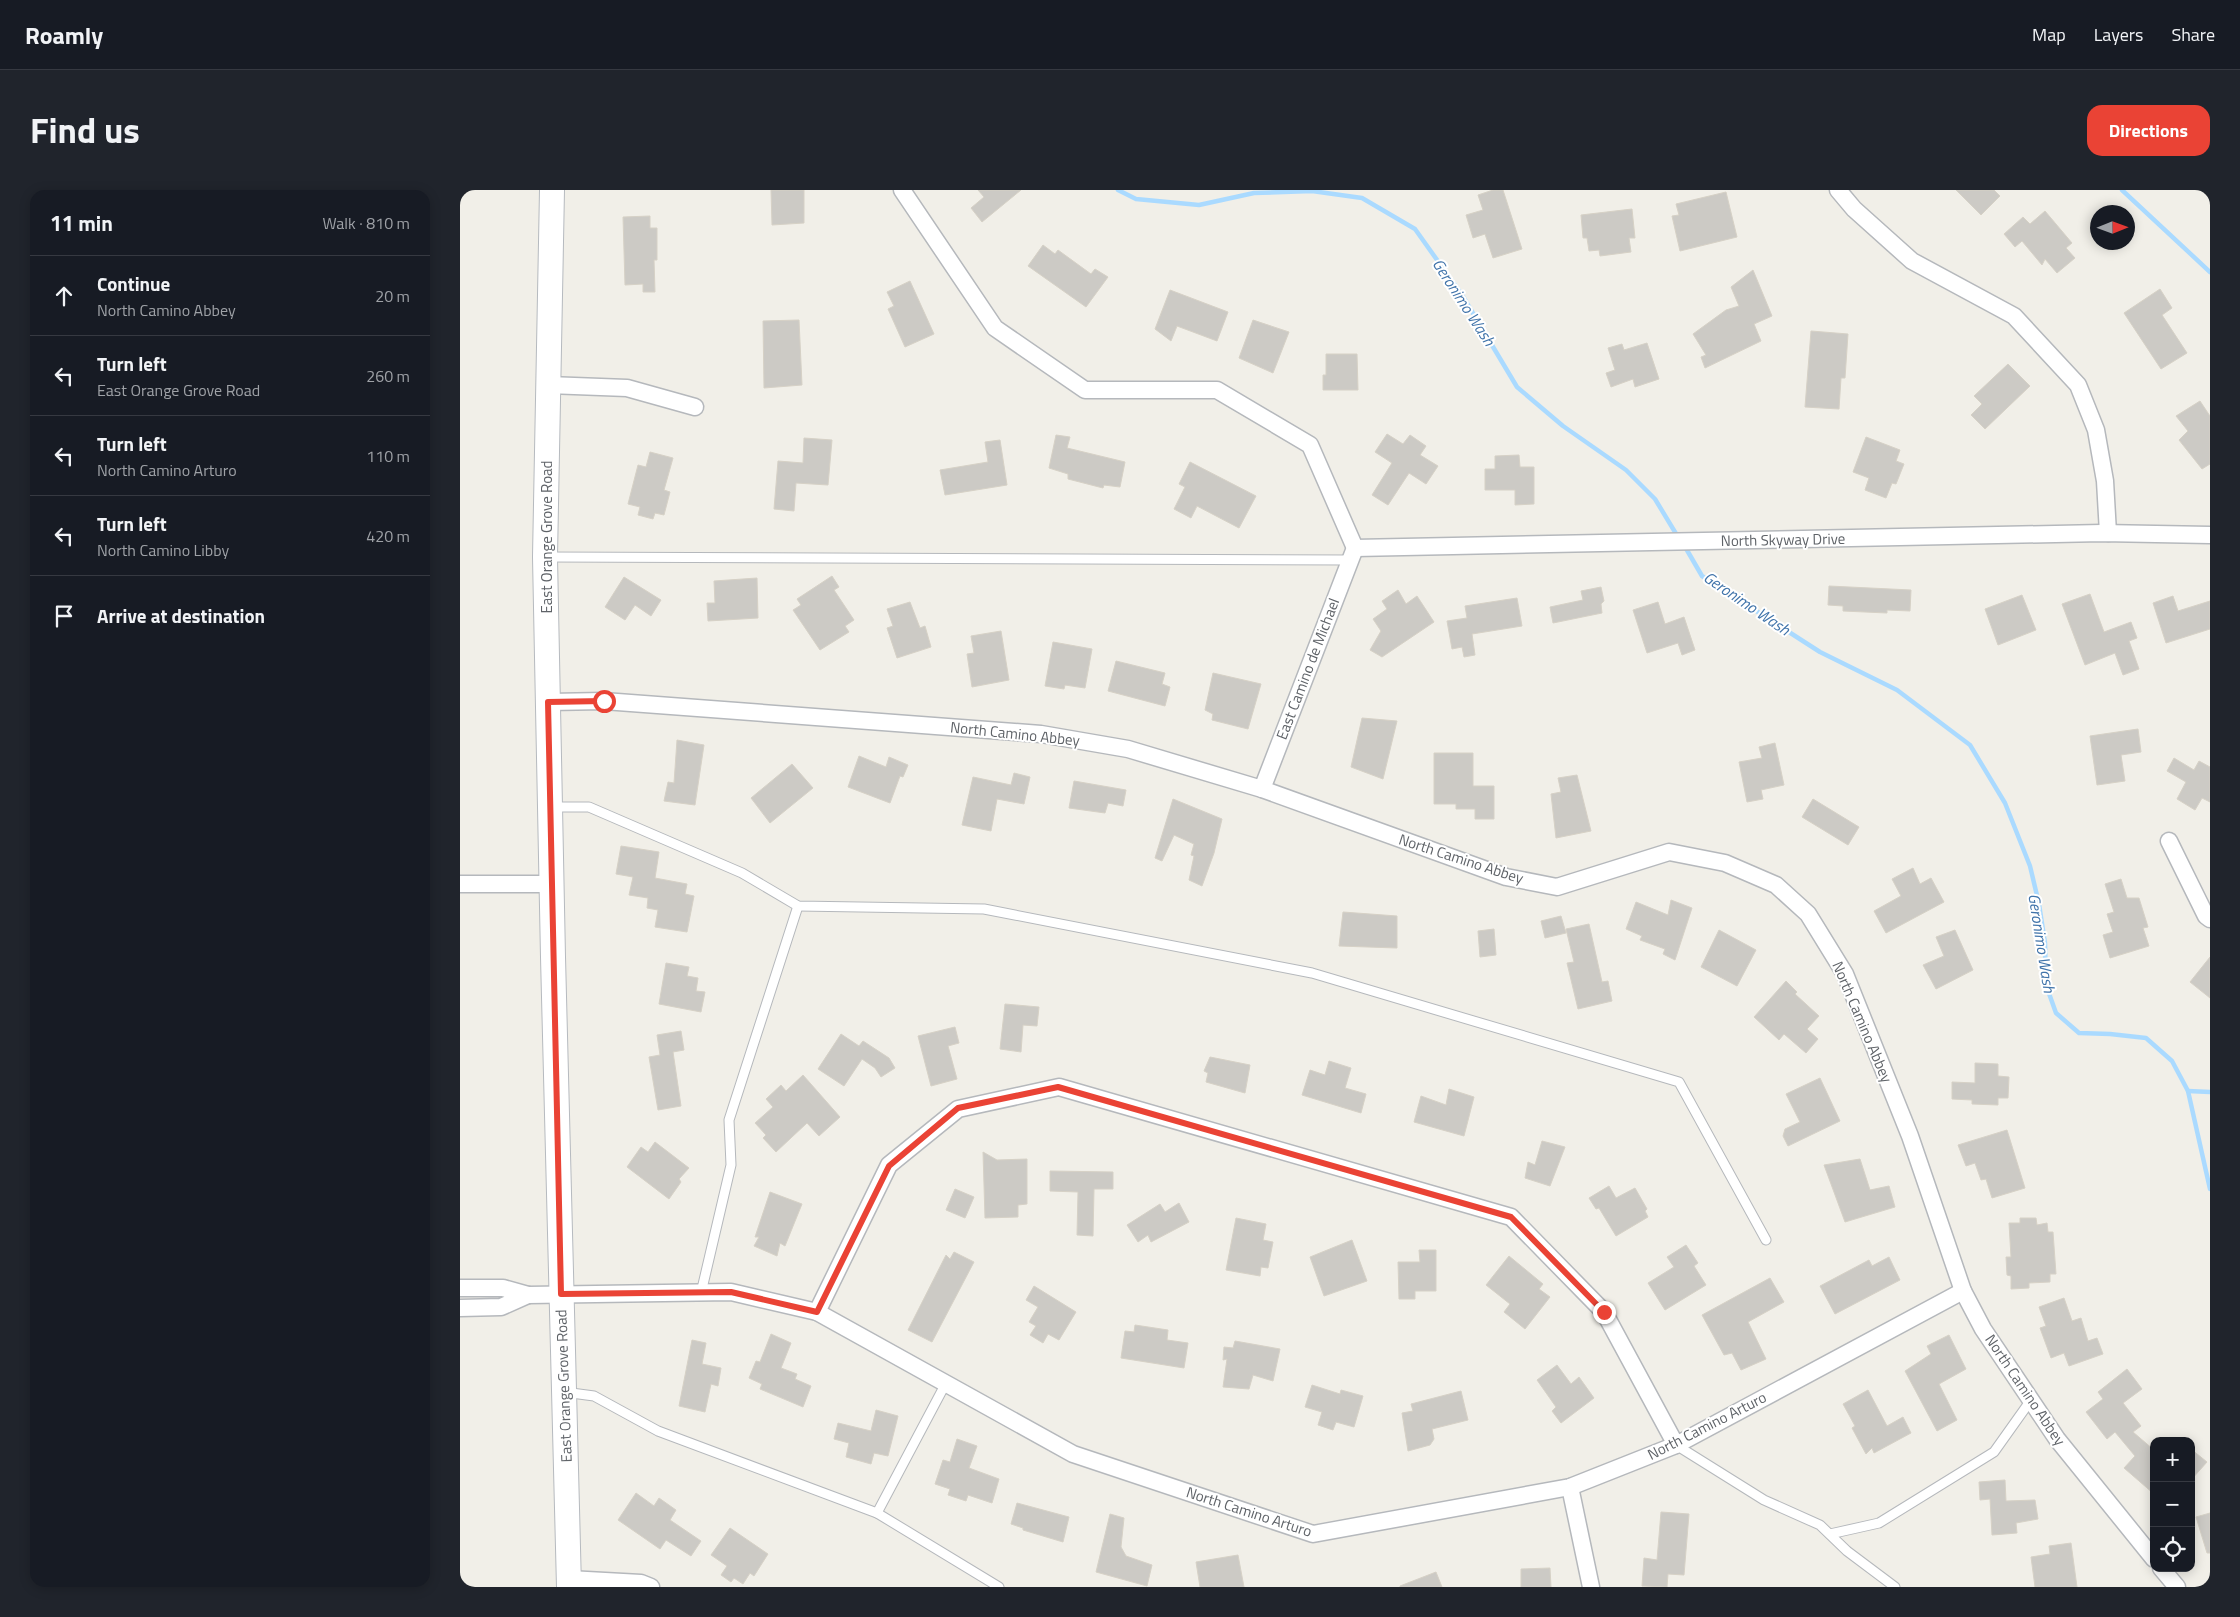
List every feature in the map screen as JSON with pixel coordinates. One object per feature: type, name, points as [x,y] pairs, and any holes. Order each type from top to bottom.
[{"type":"main road","name":"East Orange Grove Road","points":[[552,190],[546,557],[550,808],[569,1583]]},
{"type":"street","points":[[902,190],[995,328],[1085,390],[1217,390],[1310,445],[1353,554]]},
{"type":"street","points":[[1838,190],[1854,209],[1912,261],[2014,316],[2078,385],[2096,430],[2105,481],[2108,534]]},
{"type":"street","points":[[548,385],[627,388],[695,407]]},
{"type":"street","name":"North Skyway Drive","points":[[1353,554],[2108,534],[2210,536]]},
{"type":"street","name":"East Camino de Michael","points":[[1262,789],[1353,554]]},
{"type":"street","name":"North Camino Abbey","points":[[548,702],[604,701],[1041,734],[1128,749],[1262,789],[1506,877],[1557,887],[1669,852],[1725,862],[1776,885],[1808,914],[1845,974],[1910,1136],[1963,1291],[1983,1330],[2057,1439],[2150,1554]]},
{"type":"street","points":[[2169,841],[2206,916],[2210,919]]},
{"type":"street","points":[[460,884],[552,884]]},
{"type":"street","points":[[817,1312],[889,1166],[958,1108],[1058,1087],[1511,1217],[1604,1312],[1676,1445]]},
{"type":"street","name":"North Camino Arturo","points":[[460,1288],[503,1288],[528,1295],[731,1292],[817,1312],[1073,1454],[1313,1534],[1570,1487],[1676,1445],[1963,1291]]},
{"type":"street","name":"North Camino Arturo","points":[[460,1308],[501,1307],[528,1295]]},
{"type":"street","points":[[1570,1487],[1591,1587]]},
{"type":"street","points":[[2164,1572],[2177,1587]]},
{"type":"street","points":[[569,1583],[642,1583],[651,1587]]},
{"type":"lane","points":[[546,557],[1353,554]]},
{"type":"lane","points":[[550,808],[589,807],[742,873],[798,906],[984,909],[1312,973],[1679,1082],[1766,1240]]},
{"type":"lane","points":[[701,1293],[731,1165],[729,1120],[798,906]]},
{"type":"lane","points":[[877,1513],[946,1383]]},
{"type":"lane","points":[[564,1392],[594,1396],[658,1431],[877,1513],[999,1587]]},
{"type":"lane","points":[[1830,1534],[1879,1523],[1994,1452],[2031,1400]]},
{"type":"lane","points":[[1676,1445],[1764,1500],[1820,1525],[1847,1551],[1896,1587]]},
{"type":"building","points":[[771,190],[804,190],[804,223],[772,225]]},
{"type":"building","points":[[978,190],[1021,190],[982,222],[971,208],[984,197]]},
{"type":"building","points":[[1493,190],[1503,190],[1522,249],[1493,258],[1485,234],[1473,238],[1466,215],[1483,210],[1478,195]]},
{"type":"building","points":[[1956,190],[1994,190],[2000,196],[1981,215]]},
{"type":"building","points":[[1726,192],[1737,237],[1680,251],[1672,216],[1679,215],[1676,204]]},
{"type":"building","points":[[1632,209],[1635,238],[1629,238],[1631,252],[1600,256],[1599,250],[1589,251],[1587,238],[1583,238],[1581,215]]},
{"type":"building","points":[[2045,211],[2072,243],[2066,248],[2075,258],[2057,273],[2045,259],[2042,265],[2022,241],[2015,247],[2004,234],[2023,217],[2030,224]]},
{"type":"building","points":[[650,216],[650,228],[657,228],[657,260],[654,260],[655,292],[643,292],[643,284],[625,285],[623,217]]},
{"type":"building","points":[[1043,245],[1055,254],[1058,250],[1091,274],[1095,269],[1108,277],[1086,307],[1028,266]]},
{"type":"building","points":[[1753,270],[1772,316],[1754,324],[1761,341],[1705,368],[1701,357],[1706,355],[1693,334],[1726,310],[1739,306],[1731,287]]},
{"type":"building","points":[[910,281],[934,334],[905,347],[888,309],[894,306],[887,292]]},
{"type":"building","points":[[2160,289],[2172,308],[2162,315],[2187,353],[2161,369],[2124,313]]},
{"type":"building","points":[[1170,290],[1228,312],[1217,341],[1177,326],[1171,341],[1155,329]]},
{"type":"building","points":[[799,320],[802,385],[764,388],[763,321]]},
{"type":"building","points":[[1253,320],[1289,332],[1273,373],[1239,358]]},
{"type":"building","points":[[1811,331],[1848,334],[1845,378],[1841,378],[1839,409],[1805,407]]},
{"type":"building","points":[[1647,343],[1659,379],[1635,387],[1633,379],[1611,387],[1606,373],[1615,370],[1608,348],[1622,344],[1624,350]]},
{"type":"building","points":[[1326,354],[1357,354],[1358,390],[1323,390],[1323,375],[1326,375]]},
{"type":"building","points":[[2008,364],[2030,386],[1985,429],[1971,415],[1982,404],[1974,396]]},
{"type":"building","points":[[2200,401],[2210,416],[2210,464],[2202,469],[2179,440],[2188,431],[2176,416]]},
{"type":"building","points":[[1387,434],[1403,444],[1410,435],[1426,446],[1420,455],[1438,466],[1426,484],[1409,473],[1388,505],[1372,495],[1392,463],[1375,452]]},
{"type":"building","points":[[1056,435],[1070,437],[1067,448],[1125,462],[1120,487],[1104,485],[1103,488],[1068,479],[1068,474],[1049,468]]},
{"type":"building","points":[[1866,437],[1900,450],[1896,461],[1904,464],[1896,484],[1892,483],[1886,498],[1865,490],[1869,478],[1853,472]]},
{"type":"building","points":[[804,438],[832,440],[828,485],[796,483],[794,511],[774,509],[778,461],[803,463]]},
{"type":"building","points":[[1000,440],[1007,485],[945,495],[940,470],[988,462],[985,442]]},
{"type":"building","points":[[650,452],[673,458],[664,490],[670,492],[664,515],[655,513],[653,519],[638,515],[640,507],[628,504],[638,465],[646,467]]},
{"type":"building","points":[[1519,455],[1520,467],[1534,467],[1534,504],[1515,505],[1515,490],[1485,490],[1485,469],[1495,469],[1495,456]]},
{"type":"building","points":[[1190,462],[1256,496],[1239,528],[1197,506],[1191,518],[1174,509],[1185,487],[1179,484]]},
{"type":"building","points":[[832,576],[839,587],[834,590],[854,620],[845,626],[849,632],[820,650],[793,610],[801,605],[797,599]]},
{"type":"building","points":[[624,577],[661,600],[651,616],[635,605],[625,620],[605,607]]},
{"type":"building","points":[[757,578],[758,618],[708,621],[707,603],[715,603],[714,581]]},
{"type":"building","points":[[1829,586],[1911,590],[1910,611],[1887,610],[1887,613],[1843,611],[1843,606],[1828,605]]},
{"type":"building","points":[[1601,587],[1604,601],[1601,604],[1602,613],[1553,623],[1550,607],[1583,600],[1581,591]]},
{"type":"building","points":[[1398,590],[1406,604],[1417,596],[1434,622],[1382,657],[1370,650],[1381,631],[1373,619],[1387,609],[1382,601]]},
{"type":"building","points":[[2090,594],[2104,632],[2131,622],[2137,638],[2129,641],[2139,669],[2123,675],[2115,653],[2085,665],[2062,604]]},
{"type":"building","points":[[2022,595],[2036,630],[1998,645],[1985,609]]},
{"type":"building","points":[[2173,596],[2178,611],[2210,601],[2210,629],[2166,643],[2153,603]]},
{"type":"building","points":[[1517,598],[1522,626],[1472,634],[1475,655],[1464,657],[1462,647],[1452,649],[1447,621],[1467,618],[1465,606]]},
{"type":"building","points":[[910,602],[920,628],[925,626],[931,647],[897,658],[887,628],[893,626],[887,609]]},
{"type":"building","points":[[1658,602],[1665,624],[1684,617],[1695,650],[1682,655],[1678,643],[1647,653],[1633,610]]},
{"type":"building","points":[[1001,631],[1009,680],[972,687],[967,654],[974,653],[971,636]]},
{"type":"building","points":[[1053,642],[1092,649],[1085,688],[1065,685],[1064,689],[1045,686]]},
{"type":"building","points":[[1116,661],[1165,673],[1162,684],[1170,687],[1165,706],[1108,691]]},
{"type":"building","points":[[1213,673],[1261,684],[1248,729],[1212,720],[1213,714],[1205,710]]},
{"type":"building","points":[[1362,718],[1397,721],[1383,779],[1351,767]]},
{"type":"building","points":[[2138,729],[2141,752],[2121,755],[2125,781],[2097,785],[2090,736]]},
{"type":"building","points":[[677,740],[704,745],[695,805],[664,801],[668,782],[674,783]]},
{"type":"building","points":[[1775,743],[1784,785],[1761,790],[1763,799],[1747,802],[1739,762],[1762,758],[1759,747]]},
{"type":"building","points":[[1434,753],[1473,753],[1473,786],[1494,786],[1494,819],[1475,819],[1475,809],[1456,809],[1456,804],[1434,804]]},
{"type":"building","points":[[859,756],[886,767],[889,757],[908,765],[903,777],[900,776],[890,803],[848,787]]},
{"type":"building","points":[[2174,758],[2194,770],[2199,761],[2210,767],[2210,802],[2202,798],[2195,810],[2177,799],[2186,782],[2167,771]]},
{"type":"building","points":[[792,764],[813,788],[770,823],[751,798]]},
{"type":"building","points":[[1014,773],[1030,777],[1024,804],[997,799],[991,831],[962,825],[973,777],[1011,785]]},
{"type":"building","points":[[1577,775],[1591,831],[1556,838],[1551,794],[1561,792],[1558,778]]},
{"type":"building","points":[[1074,781],[1126,790],[1123,806],[1108,803],[1105,813],[1069,808]]},
{"type":"building","points":[[1173,799],[1222,819],[1214,853],[1202,886],[1189,880],[1194,856],[1191,855],[1194,844],[1174,835],[1162,861],[1155,858]]},
{"type":"building","points":[[1813,799],[1859,827],[1848,845],[1802,817]]},
{"type":"building","points":[[621,846],[659,852],[655,878],[687,884],[685,894],[694,896],[687,932],[655,927],[658,910],[647,908],[648,898],[629,895],[633,877],[616,874]]},
{"type":"building","points":[[1913,868],[1920,884],[1931,878],[1944,902],[1886,933],[1874,911],[1901,896],[1892,879]]},
{"type":"building","points":[[2121,879],[2127,898],[2139,898],[2148,927],[2143,928],[2149,946],[2110,958],[2103,935],[2113,932],[2107,914],[2114,912],[2105,884]]},
{"type":"building","points":[[1671,900],[1692,908],[1675,960],[1663,954],[1665,949],[1640,940],[1642,936],[1626,929],[1636,902],[1668,915]]},
{"type":"building","points":[[1343,912],[1397,916],[1397,948],[1339,946]]},
{"type":"building","points":[[1561,916],[1566,933],[1545,938],[1541,921]]},
{"type":"building","points":[[1589,924],[1602,982],[1608,981],[1612,1001],[1578,1009],[1567,963],[1574,962],[1566,929]]},
{"type":"building","points":[[1494,929],[1496,955],[1480,957],[1478,931]]},
{"type":"building","points":[[1719,930],[1756,950],[1737,986],[1701,967]]},
{"type":"building","points":[[1955,930],[1973,970],[1936,989],[1923,965],[1944,956],[1936,937]]},
{"type":"building","points":[[2210,957],[2210,998],[2190,982]]},
{"type":"building","points":[[666,963],[689,967],[687,976],[698,978],[696,991],[705,992],[701,1012],[659,1004]]},
{"type":"building","points":[[1786,981],[1797,992],[1795,994],[1819,1016],[1807,1029],[1818,1039],[1806,1053],[1784,1034],[1779,1040],[1754,1017]]},
{"type":"building","points":[[1005,1004],[1039,1007],[1037,1026],[1023,1025],[1021,1052],[1000,1049]]},
{"type":"building","points":[[955,1027],[959,1043],[948,1046],[957,1079],[931,1086],[918,1036]]},
{"type":"building","points":[[681,1031],[684,1050],[673,1052],[681,1106],[658,1110],[649,1057],[660,1055],[657,1035]]},
{"type":"building","points":[[841,1034],[859,1046],[863,1041],[889,1058],[895,1068],[881,1077],[875,1068],[862,1059],[844,1086],[818,1069]]},
{"type":"building","points":[[1210,1057],[1250,1065],[1245,1093],[1206,1082],[1208,1073],[1204,1071]]},
{"type":"building","points":[[1329,1061],[1351,1068],[1345,1088],[1366,1094],[1361,1113],[1302,1095],[1310,1070],[1325,1075]]},
{"type":"building","points":[[1975,1063],[1998,1064],[1998,1076],[2009,1077],[2008,1098],[1998,1098],[1998,1105],[1972,1104],[1972,1100],[1952,1099],[1952,1082],[1975,1083]]},
{"type":"building","points":[[803,1075],[840,1117],[819,1136],[807,1123],[776,1152],[763,1138],[766,1135],[755,1123],[773,1107],[766,1099],[781,1085],[786,1091]]},
{"type":"building","points":[[1820,1078],[1840,1121],[1788,1146],[1783,1136],[1785,1129],[1800,1122],[1786,1094]]},
{"type":"building","points":[[1449,1089],[1474,1097],[1464,1136],[1414,1122],[1421,1096],[1446,1105]]},
{"type":"building","points":[[2007,1130],[2025,1188],[1992,1198],[1986,1179],[1981,1180],[1975,1163],[1966,1166],[1958,1145]]},
{"type":"building","points":[[1542,1141],[1565,1147],[1550,1186],[1525,1178],[1528,1162],[1535,1165]]},
{"type":"building","points":[[655,1142],[689,1168],[679,1179],[681,1182],[669,1199],[627,1167],[641,1147],[648,1152]]},
{"type":"building","points":[[983,1152],[997,1160],[1027,1159],[1027,1204],[1018,1205],[1018,1217],[985,1218]]},
{"type":"building","points":[[1860,1159],[1870,1190],[1889,1186],[1895,1207],[1845,1222],[1824,1165]]},
{"type":"building","points":[[1050,1171],[1113,1172],[1113,1189],[1094,1189],[1093,1236],[1077,1235],[1078,1192],[1050,1191]]},
{"type":"building","points":[[1609,1186],[1616,1198],[1635,1188],[1647,1209],[1645,1211],[1648,1217],[1616,1236],[1599,1208],[1596,1209],[1589,1198]]},
{"type":"building","points":[[955,1189],[974,1197],[965,1218],[946,1210]]},
{"type":"building","points":[[770,1192],[802,1204],[785,1246],[780,1243],[777,1256],[754,1246],[759,1237],[755,1237]]},
{"type":"building","points":[[1179,1203],[1189,1222],[1151,1242],[1148,1235],[1138,1242],[1127,1225],[1160,1204],[1165,1212]]},
{"type":"building","points":[[1236,1218],[1266,1224],[1263,1240],[1273,1242],[1268,1268],[1261,1267],[1260,1276],[1226,1270]]},
{"type":"building","points":[[2020,1218],[2036,1218],[2037,1225],[2047,1223],[2048,1232],[2053,1232],[2056,1274],[2050,1274],[2050,1282],[2029,1283],[2029,1288],[2011,1289],[2011,1276],[2007,1275],[2006,1257],[2011,1257],[2009,1223],[2020,1223]]},
{"type":"building","points":[[1352,1240],[1367,1281],[1324,1296],[1310,1257]]},
{"type":"building","points":[[1686,1245],[1698,1263],[1694,1266],[1706,1285],[1665,1310],[1648,1283],[1674,1267],[1667,1257]]},
{"type":"building","points":[[1419,1250],[1436,1250],[1436,1291],[1415,1291],[1415,1299],[1399,1299],[1398,1262],[1420,1262]]},
{"type":"building","points":[[954,1252],[974,1262],[932,1342],[908,1330],[946,1255],[950,1259]]},
{"type":"building","points":[[1509,1256],[1543,1284],[1539,1289],[1550,1297],[1525,1329],[1504,1312],[1510,1304],[1486,1285]]},
{"type":"building","points":[[1889,1257],[1900,1280],[1835,1314],[1820,1286],[1869,1260],[1872,1266]]},
{"type":"building","points":[[1770,1278],[1784,1302],[1748,1322],[1766,1359],[1741,1370],[1732,1353],[1724,1355],[1702,1315]]},
{"type":"building","points":[[1034,1286],[1076,1312],[1059,1340],[1048,1334],[1043,1343],[1030,1335],[1036,1326],[1029,1322],[1038,1307],[1026,1300]]},
{"type":"building","points":[[2064,1298],[2072,1321],[2081,1318],[2088,1341],[2097,1338],[2103,1354],[2069,1366],[2064,1353],[2051,1358],[2040,1328],[2046,1326],[2039,1307]]},
{"type":"building","points":[[1135,1325],[1168,1330],[1167,1340],[1188,1343],[1184,1368],[1121,1358],[1125,1331],[1134,1332]]},
{"type":"building","points":[[771,1334],[791,1343],[781,1368],[797,1374],[795,1379],[811,1386],[803,1407],[760,1389],[762,1384],[749,1378],[756,1361],[760,1362]]},
{"type":"building","points":[[1949,1335],[1966,1369],[1939,1384],[1957,1420],[1937,1431],[1905,1371],[1931,1354],[1927,1346]]},
{"type":"building","points":[[692,1340],[706,1343],[702,1364],[721,1368],[718,1386],[711,1384],[705,1412],[679,1406]]},
{"type":"building","points":[[1235,1341],[1280,1349],[1273,1381],[1253,1375],[1249,1389],[1223,1387],[1227,1359],[1223,1360],[1224,1347],[1233,1348]]},
{"type":"building","points":[[1557,1365],[1571,1384],[1579,1377],[1594,1398],[1561,1423],[1552,1411],[1556,1407],[1537,1380]]},
{"type":"building","points":[[2127,1369],[2142,1389],[2123,1403],[2141,1426],[2133,1432],[2150,1447],[2150,1491],[2124,1468],[2135,1456],[2115,1432],[2107,1439],[2086,1412],[2103,1399],[2098,1392]]},
{"type":"building","points":[[1312,1385],[1340,1394],[1341,1390],[1363,1396],[1354,1427],[1336,1422],[1333,1430],[1318,1425],[1322,1412],[1305,1407]]},
{"type":"building","points":[[1868,1390],[1887,1426],[1903,1417],[1911,1433],[1874,1453],[1872,1448],[1866,1454],[1852,1428],[1855,1426],[1843,1404]]},
{"type":"building","points":[[1461,1391],[1468,1420],[1432,1429],[1434,1439],[1430,1445],[1408,1451],[1402,1413],[1413,1411],[1411,1404]]},
{"type":"building","points":[[876,1410],[898,1416],[888,1456],[874,1453],[871,1464],[846,1457],[849,1443],[834,1439],[838,1423],[871,1431]]},
{"type":"building","points":[[957,1439],[977,1446],[969,1468],[999,1479],[992,1503],[968,1495],[966,1501],[948,1495],[950,1489],[935,1484],[943,1460],[950,1462]]},
{"type":"building","points":[[2195,1452],[2207,1462],[2195,1476]]},
{"type":"building","points":[[2005,1480],[2006,1501],[2035,1500],[2038,1519],[2016,1523],[2017,1533],[1992,1535],[1990,1499],[1980,1500],[1979,1482]]},
{"type":"building","points":[[636,1493],[654,1506],[659,1498],[676,1510],[670,1520],[701,1541],[691,1556],[666,1540],[660,1549],[618,1520]]},
{"type":"building","points":[[1017,1503],[1069,1517],[1063,1542],[1023,1530],[1023,1528],[1011,1524]]},
{"type":"building","points":[[1661,1512],[1689,1514],[1684,1575],[1668,1574],[1667,1587],[1642,1586],[1644,1558],[1657,1560]]},
{"type":"building","points":[[2210,1513],[2210,1553],[2207,1553],[2196,1517]]},
{"type":"building","points":[[1110,1514],[1124,1518],[1121,1547],[1126,1556],[1152,1565],[1147,1586],[1096,1572]]},
{"type":"building","points":[[730,1528],[768,1554],[754,1576],[750,1573],[743,1584],[734,1578],[731,1582],[721,1575],[727,1566],[711,1555]]},
{"type":"building","points":[[2071,1543],[2077,1587],[2035,1587],[2031,1557],[2050,1554],[2049,1546]]},
{"type":"building","points":[[1238,1555],[1244,1587],[1200,1587],[1196,1562]]},
{"type":"building","points":[[1550,1568],[1551,1587],[1521,1587],[1521,1569]]},
{"type":"building","points":[[1436,1572],[1442,1587],[1400,1587],[1400,1586]]},
{"type":"waterway","name":"Geronimo Wash","points":[[1118,190],[1136,199],[1199,205],[1254,193],[1312,191],[1362,198],[1415,229],[1462,295],[1517,387],[1563,426],[1626,470],[1655,499],[1678,537]]},
{"type":"waterway","points":[[2122,190],[2210,272]]},
{"type":"waterway","name":"Geronimo Wash","points":[[1684,545],[1702,576],[1820,652],[1897,690],[1970,745],[2005,803],[2030,866],[2039,904],[2045,943],[2046,985],[2056,1013],[2079,1033],[2146,1038],[2172,1061],[2188,1091],[2210,1189]]},
{"type":"waterway","points":[[2188,1091],[2210,1092]]},
{"type":"route","points":[[604,701],[548,702],[561,1294],[731,1292],[817,1312],[889,1166],[958,1108],[1058,1087],[1511,1217],[1604,1312]]}]
